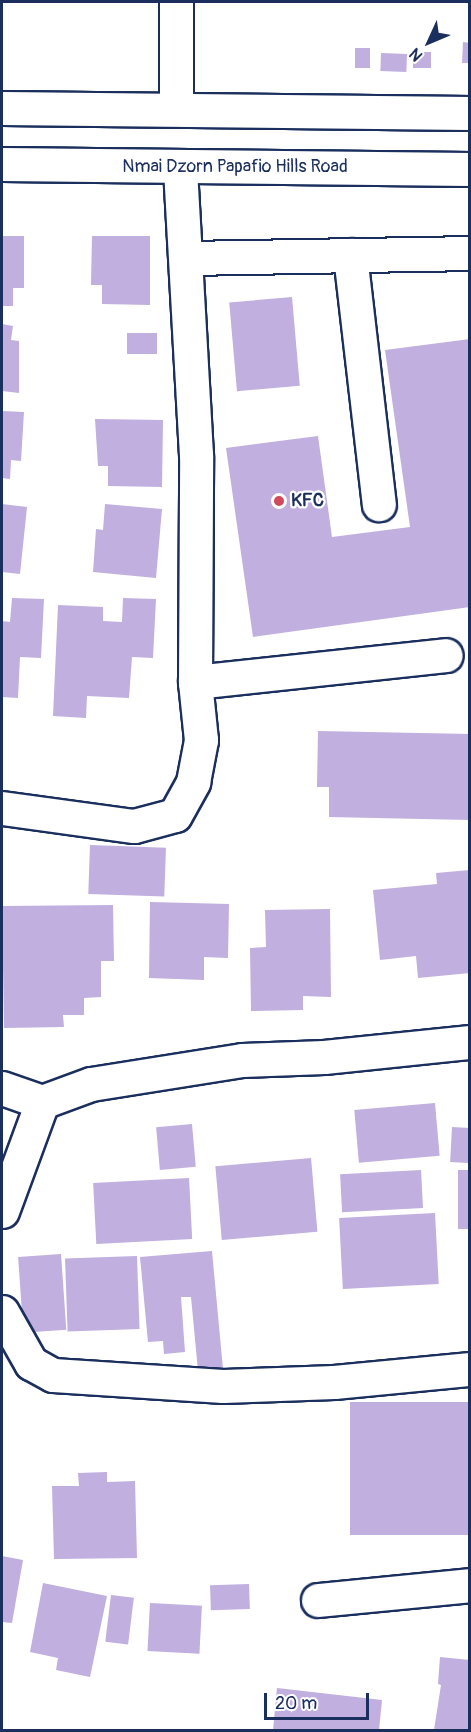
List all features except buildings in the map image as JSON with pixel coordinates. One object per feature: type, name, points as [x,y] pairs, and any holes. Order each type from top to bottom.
[{"type":"street","points":[[176,2],[176,109]]},
{"type":"street","points":[[2,108],[470,113]]},
{"type":"street","name":"Nmai Dzorn Papafio Hills Road","points":[[2,164],[180,168],[470,169]]},
{"type":"street","points":[[2,808],[134,826],[175,815],[193,782],[201,740],[195,682],[196,455],[187,258],[180,168]]},
{"type":"street","points":[[187,258],[470,252]]},
{"type":"street","points":[[350,255],[379,504]]},
{"type":"street","points":[[195,682],[446,655]]},
{"type":"street","points":[[2,1088],[42,1102],[91,1084],[242,1060],[324,1057],[470,1042]]},
{"type":"street","points":[[2,1211],[42,1102]]},
{"type":"street","points":[[2,1312],[31,1363],[53,1375],[223,1386],[334,1382],[470,1369]]},
{"type":"street","points":[[318,1600],[470,1585]]},
{"type":"place","name":"KFC","points":[[279,501]]}]
